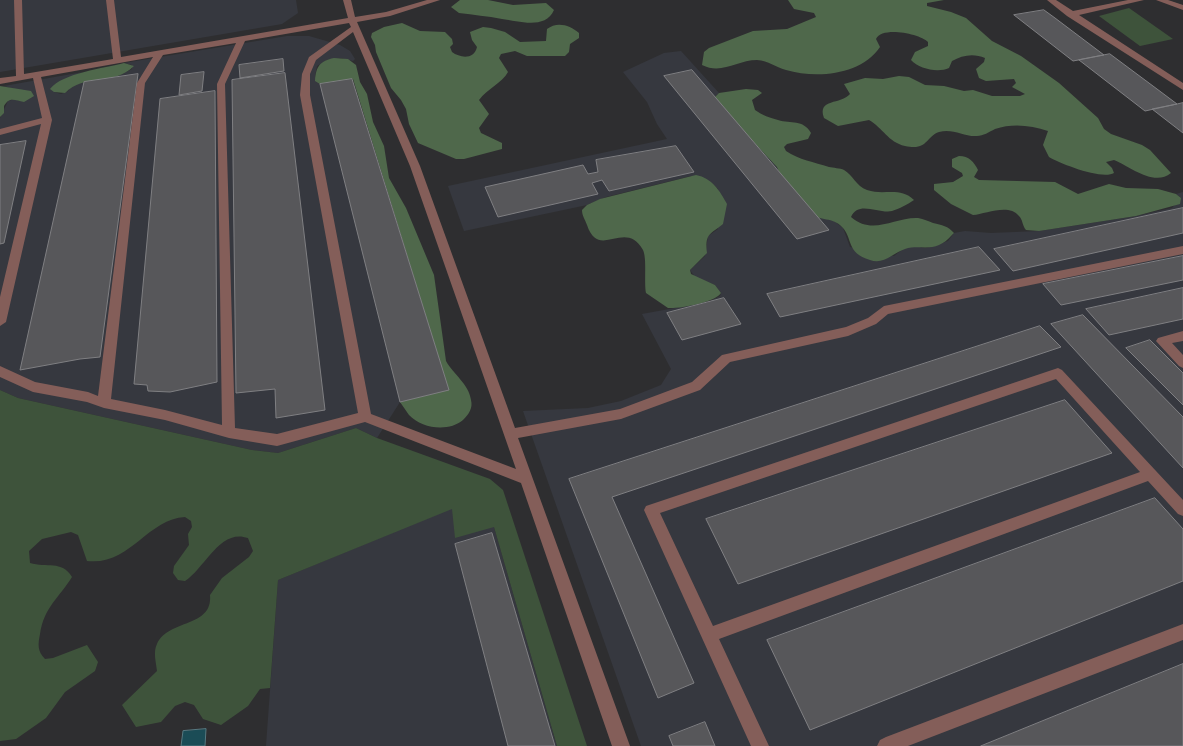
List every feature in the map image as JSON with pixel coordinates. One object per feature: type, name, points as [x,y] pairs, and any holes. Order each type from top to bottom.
[{"type":"lane","points":[[18,0],[20,77]]},
{"type":"lane","points":[[110,0],[117,60]]},
{"type":"lane","points":[[347,0],[353,24],[365,47],[416,166],[621,746]]},
{"type":"lane","points":[[0,80],[242,39],[353,24],[436,0]]},
{"type":"lane","points":[[1051,0],[1183,88]]},
{"type":"lane","points":[[1070,14],[1140,0]]},
{"type":"lane","points":[[1160,0],[1183,8]]},
{"type":"lane","points":[[353,24],[312,59],[306,74],[305,95],[365,417]]},
{"type":"lane","points":[[229,432],[221,84],[242,39]]},
{"type":"lane","points":[[104,403],[140,83],[160,53]]},
{"type":"lane","points":[[0,322],[48,120],[36,74]]},
{"type":"lane","points":[[0,132],[48,120]]},
{"type":"lane","points":[[512,434],[620,414],[696,386],[726,358],[848,331],[872,321],[884,310],[1183,250]]},
{"type":"lane","points":[[1183,336],[1162,341],[1183,363]]},
{"type":"lane","points":[[0,371],[33,388],[88,397],[104,403],[165,415],[229,432],[278,440],[365,417],[527,479]]},
{"type":"lane","points":[[760,746],[651,510],[1058,373],[1183,510]]},
{"type":"lane","points":[[708,635],[1150,474]]},
{"type":"lane","points":[[886,746],[1183,632]]},
{"type":"shaded area","points":[[0,0],[296,0],[298,13],[282,24],[0,72]]},
{"type":"shaded area","points":[[287,36],[309,36],[340,45],[350,51],[355,59],[353,61],[341,58],[327,60],[317,66],[315,76],[320,84],[352,79],[449,390],[400,402],[377,438],[356,428],[278,453],[252,450],[18,398],[0,390],[0,118],[8,101],[15,99],[20,101],[14,89],[4,86],[83,72],[76,75],[54,92],[61,94],[68,91],[71,86],[122,74],[132,69],[132,65],[124,63]]},
{"type":"shaded area","points":[[681,51],[719,93],[713,99],[777,167],[780,175],[810,214],[834,221],[843,228],[850,247],[894,256],[903,249],[913,246],[926,248],[948,241],[954,233],[965,231],[991,233],[1039,231],[1136,216],[1172,208],[1181,198],[1176,194],[1183,192],[1183,746],[641,746],[523,411],[588,408],[621,401],[661,385],[671,369],[642,314],[708,302],[720,296],[721,293],[715,285],[695,277],[690,270],[705,256],[708,236],[718,229],[718,189],[712,183],[691,176],[606,197],[587,205],[464,231],[448,186],[667,139],[657,124],[647,102],[623,72],[664,53]]},
{"type":"shaded area","points":[[452,508],[494,527],[557,746],[266,746],[278,580]]},
{"type":"green space","points":[[460,0],[488,0],[513,5],[546,3],[554,10],[544,20],[531,23],[459,13],[451,7]]},
{"type":"green space","points":[[788,0],[944,0],[927,3],[927,6],[966,18],[992,41],[1021,56],[1059,83],[1098,118],[1104,129],[1111,134],[1142,145],[1150,150],[1171,173],[1164,177],[1150,177],[1114,160],[1106,162],[1114,173],[1108,175],[1082,170],[1049,157],[1043,145],[1048,131],[1035,127],[1015,125],[1001,127],[984,135],[977,136],[944,131],[934,134],[918,147],[912,147],[894,141],[869,120],[838,126],[824,118],[824,107],[850,94],[844,84],[865,78],[909,77],[925,85],[944,86],[964,91],[973,90],[992,96],[1020,96],[1025,94],[1012,87],[1016,83],[1014,79],[986,81],[979,78],[976,69],[984,62],[985,58],[981,56],[968,55],[960,57],[952,61],[949,68],[940,70],[919,66],[911,60],[915,52],[928,46],[928,42],[910,34],[893,32],[880,35],[876,39],[880,47],[872,56],[862,64],[838,72],[824,74],[798,73],[757,60],[723,68],[709,68],[702,65],[704,52],[709,48],[753,31],[787,29],[816,17],[814,13],[794,9]]},
{"type":"green space","points":[[1129,8],[1173,39],[1140,46],[1099,16]]},
{"type":"green space","points":[[402,23],[420,31],[445,32],[452,39],[453,44],[450,47],[452,52],[466,57],[473,54],[477,47],[472,40],[470,32],[483,27],[505,32],[520,42],[546,41],[547,29],[555,25],[563,25],[579,33],[579,38],[570,44],[569,52],[565,56],[527,56],[515,51],[501,54],[499,58],[508,72],[479,100],[489,114],[479,128],[481,133],[502,143],[502,149],[464,159],[456,159],[418,143],[409,124],[406,109],[391,88],[376,52],[371,37],[372,33],[384,27]]},
{"type":"green space","points":[[334,58],[348,59],[356,65],[360,82],[367,94],[373,122],[384,146],[389,178],[406,208],[434,275],[446,361],[470,394],[470,411],[457,424],[443,427],[428,426],[414,420],[400,402],[448,389],[353,79],[320,84],[315,81],[316,72],[320,65]]},
{"type":"green space","points":[[124,63],[134,66],[117,76],[81,83],[65,93],[54,92],[50,89],[56,83],[74,75]]},
{"type":"green space","points":[[0,86],[31,91],[34,96],[24,102],[8,101],[4,106],[4,113],[0,117]]},
{"type":"green space","points":[[746,89],[758,90],[762,93],[752,100],[755,110],[772,118],[800,124],[811,133],[808,139],[787,144],[784,147],[786,151],[796,157],[844,170],[860,186],[867,190],[903,193],[914,200],[892,211],[859,209],[851,217],[867,225],[918,218],[945,226],[954,233],[939,245],[905,249],[880,261],[862,257],[853,249],[842,227],[831,220],[818,218],[806,211],[777,167],[713,99],[719,93]]},
{"type":"green space","points":[[959,156],[966,157],[973,162],[978,170],[974,177],[979,180],[1055,182],[1078,194],[1109,184],[1126,188],[1158,189],[1176,194],[1181,198],[1180,204],[1136,216],[1039,231],[1026,230],[1015,212],[997,210],[973,215],[951,204],[934,190],[934,184],[953,182],[963,176],[962,173],[952,167],[952,159]]},
{"type":"green space","points":[[696,175],[711,182],[727,204],[723,224],[707,238],[707,253],[690,270],[691,274],[715,285],[721,293],[705,302],[668,308],[646,293],[644,254],[636,241],[628,238],[598,240],[592,235],[582,210],[587,205],[600,199]]},
{"type":"green space","points":[[0,390],[18,398],[252,450],[278,453],[356,428],[377,438],[490,479],[503,490],[587,746],[557,746],[494,527],[455,538],[452,509],[278,580],[270,688],[260,689],[248,706],[221,725],[203,719],[194,705],[185,702],[175,706],[161,722],[136,727],[122,705],[157,671],[155,650],[163,636],[170,630],[205,613],[209,606],[210,595],[222,578],[249,557],[253,551],[248,538],[238,536],[221,544],[185,581],[178,580],[173,573],[174,566],[189,545],[188,534],[192,527],[191,521],[185,517],[160,525],[127,550],[115,557],[102,561],[87,561],[78,535],[71,532],[42,539],[29,551],[30,563],[59,566],[72,577],[45,617],[39,641],[41,653],[45,659],[53,658],[87,645],[98,662],[95,671],[65,692],[46,718],[16,739],[0,741]]},
{"type":"water","points":[[206,729],[205,746],[181,746],[183,731]]},
{"type":"building","points":[[1044,10],[1104,55],[1073,61],[1014,15]]},
{"type":"building","points":[[1110,54],[1177,104],[1145,111],[1079,60]]},
{"type":"building","points":[[283,59],[284,71],[240,78],[239,65]]},
{"type":"building","points":[[692,70],[829,230],[797,239],[664,76]]},
{"type":"building","points":[[204,72],[202,91],[179,95],[181,75]]},
{"type":"building","points":[[285,73],[325,410],[276,418],[275,389],[236,393],[232,80]]},
{"type":"building","points":[[138,74],[100,357],[20,370],[84,82]]},
{"type":"building","points":[[352,79],[449,390],[400,402],[320,84]]},
{"type":"building","points":[[215,91],[217,382],[170,392],[148,391],[147,385],[134,384],[160,99]]},
{"type":"building","points":[[1183,103],[1183,133],[1152,109],[1177,104]]},
{"type":"building","points":[[26,141],[4,243],[0,244],[0,145]]},
{"type":"building","points":[[676,146],[694,172],[609,191],[602,180],[592,183],[598,194],[498,217],[485,187],[583,165],[588,174],[598,172],[596,160]]},
{"type":"building","points":[[1183,208],[1183,233],[1013,271],[994,249]]},
{"type":"building","points":[[979,247],[1000,270],[780,317],[767,294]]},
{"type":"building","points":[[1183,256],[1183,280],[1061,305],[1043,284]]},
{"type":"building","points":[[1183,288],[1183,319],[1109,335],[1086,309]]},
{"type":"building","points":[[724,298],[741,324],[682,340],[667,313]]},
{"type":"building","points":[[1083,315],[1183,417],[1183,468],[1051,324]]},
{"type":"building","points":[[1040,326],[1061,347],[612,497],[694,683],[658,698],[569,479]]},
{"type":"building","points":[[1150,340],[1183,373],[1183,405],[1126,348]]},
{"type":"building","points":[[1065,400],[1112,453],[738,584],[706,519]]},
{"type":"building","points":[[1155,498],[1183,529],[1183,581],[810,730],[767,640]]},
{"type":"building","points":[[492,533],[555,746],[508,746],[455,544]]},
{"type":"building","points":[[1183,664],[1183,746],[981,746]]},
{"type":"building","points":[[705,722],[715,746],[673,746],[669,736]]}]
